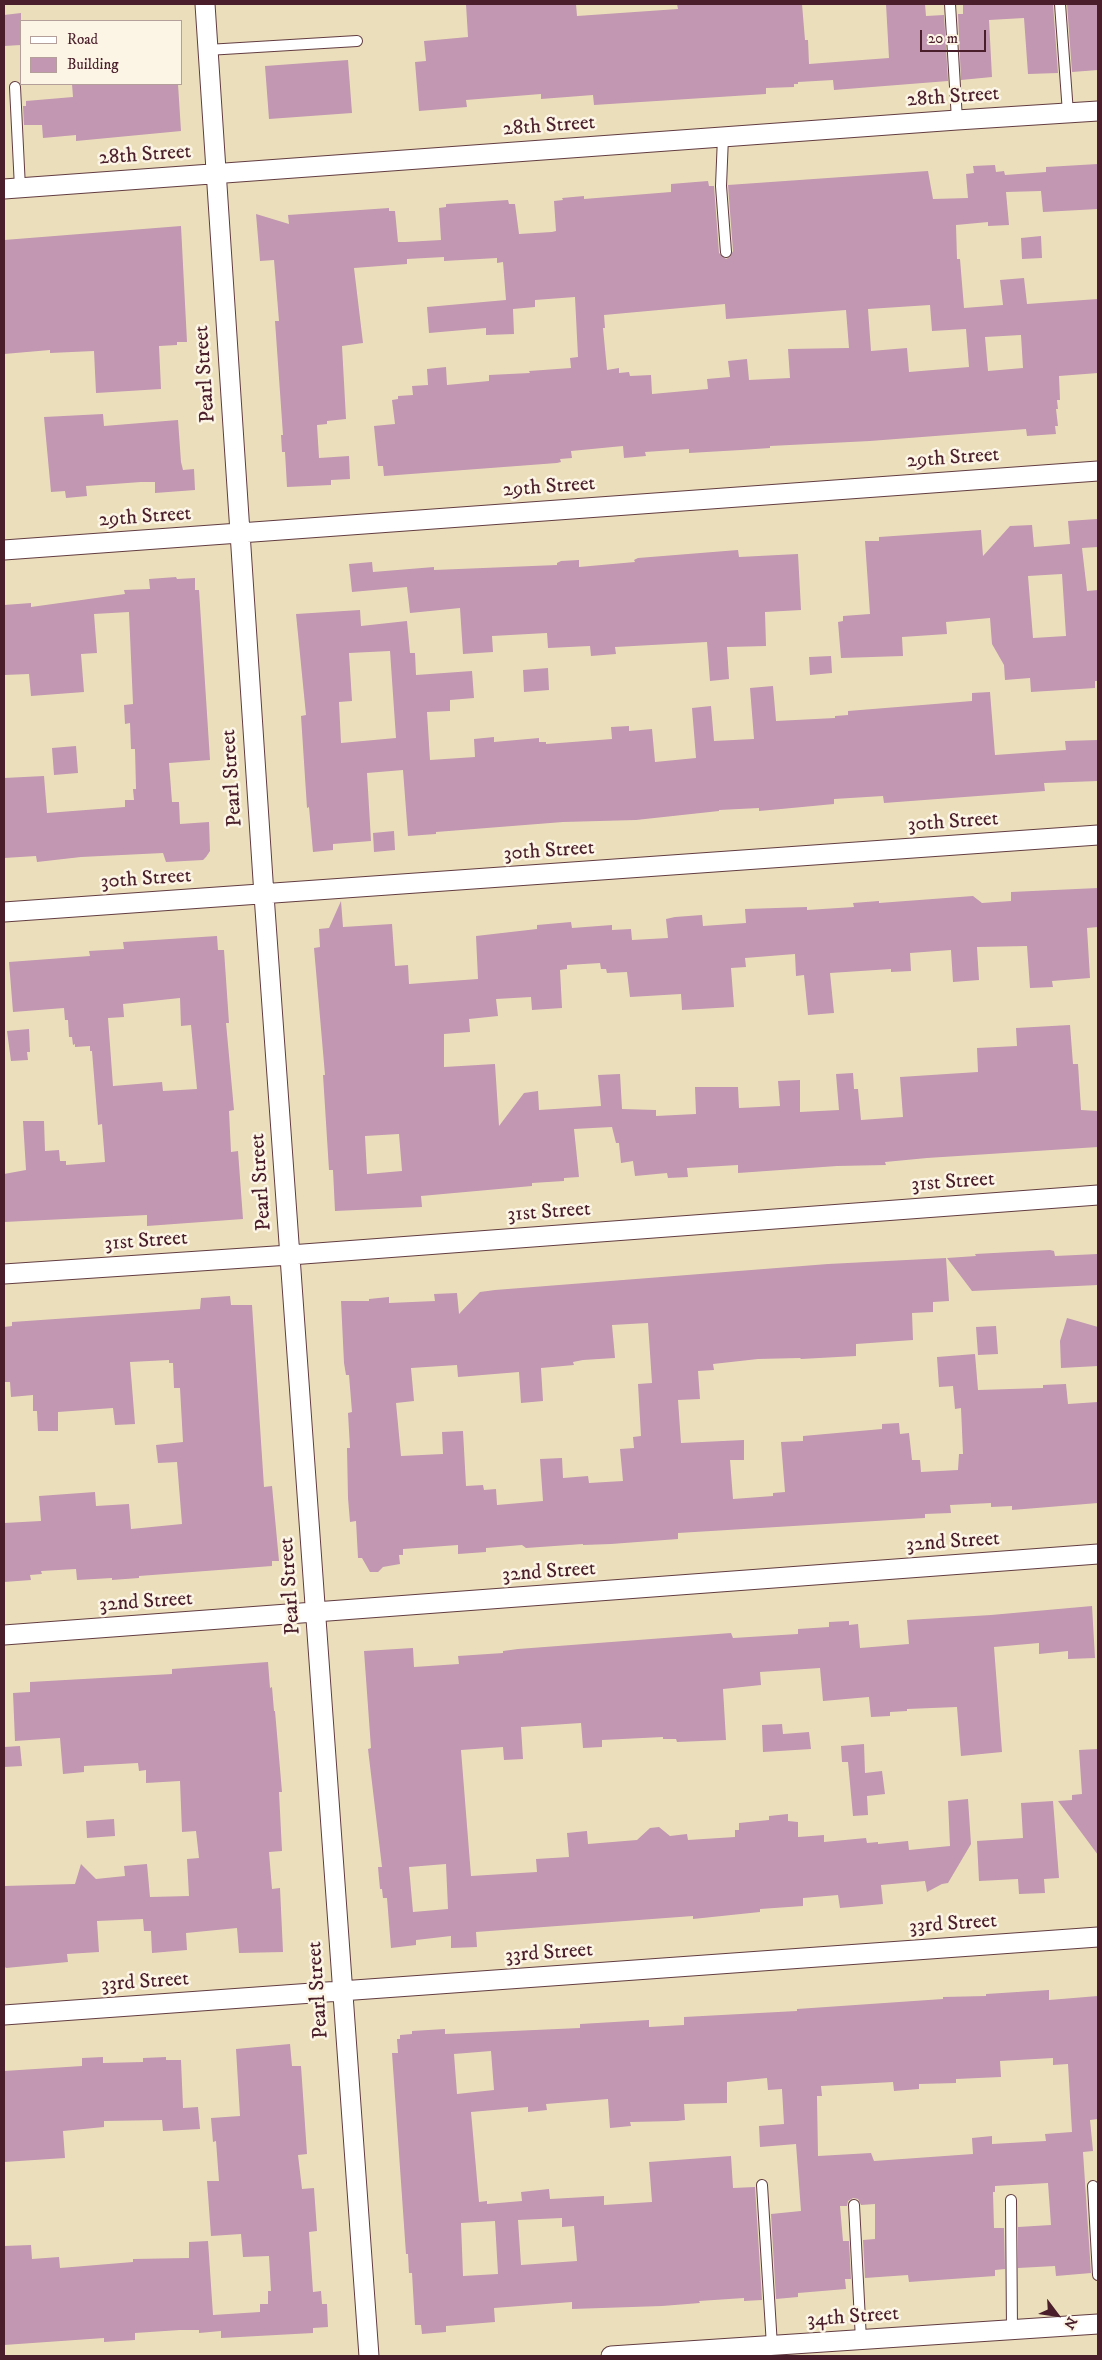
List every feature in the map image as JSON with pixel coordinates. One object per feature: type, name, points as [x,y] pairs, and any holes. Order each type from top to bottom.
[{"type":"street","name":"Pearl Street","points":[[205,4],[264,895],[369,2356]]},
{"type":"street","name":"28th Street","points":[[12,188],[1098,111]]},
{"type":"street","name":"29th Street","points":[[4,550],[1098,471]]},
{"type":"street","name":"30th Street","points":[[4,912],[264,895],[1098,834]]},
{"type":"street","name":"31st Street","points":[[4,1274],[290,1255],[1098,1195]]},
{"type":"street","name":"32nd Street","points":[[4,1635],[315,1614],[1098,1554]]},
{"type":"street","name":"33rd Street","points":[[4,2015],[1098,1937]]},
{"type":"street","name":"34th Street","points":[[611,2356],[1098,2324]]},
{"type":"lane","points":[[950,4],[957,120]]},
{"type":"lane","points":[[1060,4],[1068,114]]},
{"type":"lane","points":[[207,50],[357,41]]},
{"type":"lane","points":[[12,188],[15,87]]},
{"type":"lane","points":[[723,137],[721,186],[726,252]]},
{"type":"lane","points":[[762,2185],[772,2346]]},
{"type":"lane","points":[[1093,2186],[1098,2275]]},
{"type":"lane","points":[[1011,2200],[1012,2330]]},
{"type":"lane","points":[[854,2205],[861,2340]]},
{"type":"building","points":[[466,4],[576,4],[577,16],[678,9],[677,4],[802,4],[805,40],[808,40],[809,64],[889,58],[886,4],[925,4],[926,16],[944,15],[948,81],[834,90],[833,80],[798,82],[798,84],[794,84],[794,87],[766,88],[766,94],[594,105],[593,95],[541,99],[541,94],[466,100],[467,107],[419,111],[415,62],[426,61],[424,41],[468,37]]},
{"type":"building","points":[[963,4],[1053,4],[1058,73],[1028,74],[1024,18],[989,20],[992,77],[961,80],[958,14],[963,14]]},
{"type":"building","points":[[1067,4],[1098,4],[1098,70],[1072,72]]},
{"type":"building","points":[[21,13],[20,45],[4,46],[4,15]]},
{"type":"building","points":[[348,60],[352,113],[269,119],[265,66]]},
{"type":"building","points":[[72,85],[178,85],[181,131],[76,141],[76,135],[43,138],[42,125],[24,125],[23,106],[26,106],[26,101],[73,97]]},
{"type":"building","points":[[1098,164],[1098,209],[1043,212],[1041,191],[1006,192],[1009,225],[988,226],[988,222],[956,225],[957,259],[960,259],[964,308],[1003,305],[1000,280],[1024,278],[1027,304],[1098,299],[1098,373],[1059,376],[1060,400],[1057,400],[1058,426],[1055,426],[1056,434],[1027,436],[1026,429],[870,441],[770,446],[770,448],[741,450],[689,453],[689,449],[645,452],[646,456],[624,458],[623,446],[571,451],[572,458],[560,459],[561,462],[557,463],[384,476],[383,466],[378,466],[374,426],[395,424],[392,400],[398,399],[398,396],[413,395],[412,386],[428,385],[427,369],[446,367],[447,385],[489,381],[489,375],[571,368],[570,358],[578,357],[575,297],[535,300],[535,307],[513,309],[514,334],[486,335],[486,328],[429,333],[427,307],[506,300],[503,262],[497,263],[497,258],[444,261],[444,257],[407,259],[407,264],[354,268],[363,343],[342,346],[346,419],[327,421],[327,424],[317,425],[319,458],[349,456],[350,479],[331,480],[331,485],[287,487],[285,452],[282,452],[281,435],[283,435],[275,321],[279,321],[274,260],[260,261],[256,214],[289,224],[288,215],[389,208],[389,211],[395,211],[398,242],[441,240],[439,208],[446,207],[446,204],[508,200],[509,204],[515,204],[519,234],[552,232],[556,231],[554,201],[563,200],[562,198],[584,196],[584,199],[671,192],[671,184],[708,181],[709,186],[714,186],[719,253],[726,259],[730,257],[733,251],[728,185],[928,171],[933,199],[968,198],[966,174],[974,173],[973,166],[995,165],[996,172],[1004,171],[1005,175],[1046,172],[1046,167]],"holes":[[[725,304],[726,319],[846,310],[849,348],[788,349],[790,378],[749,380],[747,359],[728,361],[730,377],[707,379],[708,389],[652,394],[651,375],[630,376],[629,372],[619,373],[619,368],[607,370],[603,328],[605,328],[604,315]],[[930,305],[932,331],[966,329],[969,367],[909,372],[907,348],[871,351],[868,309]],[[1021,335],[1023,368],[988,371],[985,337]]]},
{"type":"building","points":[[181,226],[187,342],[177,342],[177,345],[159,346],[161,389],[96,393],[94,351],[50,353],[50,350],[4,354],[4,240]]},
{"type":"building","points":[[1041,236],[1042,258],[1022,259],[1021,238]]},
{"type":"building","points":[[103,414],[104,426],[178,420],[181,462],[183,470],[194,469],[195,490],[155,493],[155,482],[141,482],[86,486],[87,496],[66,498],[65,491],[51,492],[44,417]]},
{"type":"building","points":[[1097,519],[1098,547],[1082,548],[1087,591],[1098,590],[1098,681],[1095,681],[1095,688],[1031,692],[1030,678],[1005,680],[1004,665],[992,644],[990,618],[946,622],[947,634],[902,637],[903,656],[841,658],[838,622],[843,621],[843,616],[870,614],[865,541],[879,541],[879,537],[981,530],[983,556],[1010,526],[1032,525],[1034,547],[1070,544],[1068,521]],"holes":[[[1062,574],[1066,636],[1033,638],[1028,576]]]},
{"type":"building","points":[[738,550],[739,557],[798,554],[801,610],[765,612],[766,646],[727,647],[729,679],[710,681],[707,642],[615,647],[616,654],[591,656],[590,646],[548,648],[547,633],[492,636],[493,652],[463,654],[460,608],[410,613],[407,587],[352,592],[349,564],[372,562],[373,572],[434,567],[434,570],[557,565],[561,561],[579,560],[579,567],[635,562],[634,560],[638,558]]},
{"type":"building","points":[[176,577],[177,579],[195,578],[195,590],[199,590],[210,760],[169,763],[172,802],[179,802],[180,824],[209,822],[210,851],[203,860],[166,862],[163,853],[81,857],[37,862],[36,856],[4,858],[4,778],[44,776],[47,813],[125,807],[125,800],[134,800],[133,789],[136,789],[135,749],[131,749],[130,723],[125,724],[124,705],[133,704],[129,612],[94,614],[97,653],[81,654],[84,692],[31,696],[29,674],[4,675],[4,605],[31,603],[31,607],[125,594],[124,590],[150,589],[149,579]]},
{"type":"building","points":[[360,610],[361,626],[407,621],[410,653],[415,653],[416,675],[472,671],[474,698],[450,700],[450,711],[427,712],[430,760],[475,757],[474,739],[494,737],[494,742],[539,738],[539,742],[546,742],[546,744],[612,739],[611,727],[629,726],[629,731],[652,729],[655,762],[696,758],[692,708],[711,706],[714,741],[754,739],[750,688],[773,686],[776,721],[835,718],[835,716],[848,715],[848,711],[972,701],[972,693],[990,692],[995,755],[1066,750],[1065,741],[1098,740],[1098,781],[1044,783],[1045,791],[884,803],[883,796],[834,799],[834,804],[759,811],[759,808],[719,810],[636,820],[563,822],[408,836],[403,770],[367,773],[371,841],[333,844],[333,850],[313,852],[309,807],[307,808],[301,716],[306,715],[296,614]],"holes":[[[390,651],[396,738],[341,743],[339,702],[352,701],[349,653]]]},
{"type":"building","points":[[831,656],[832,673],[810,675],[809,657]]},
{"type":"building","points":[[548,668],[549,690],[524,692],[523,670]]},
{"type":"building","points":[[76,746],[78,773],[54,775],[52,748]]},
{"type":"building","points":[[394,831],[395,850],[374,852],[373,833]]},
{"type":"building","points":[[1098,888],[1098,927],[1087,928],[1090,978],[1052,981],[1053,987],[1030,988],[1027,946],[977,947],[979,980],[953,982],[951,950],[910,953],[911,971],[891,972],[891,969],[830,973],[834,1013],[808,1015],[804,975],[796,976],[795,954],[745,958],[746,967],[731,968],[734,1007],[682,1010],[681,994],[630,997],[627,972],[607,973],[606,969],[601,969],[600,963],[567,965],[567,969],[560,970],[562,1008],[532,1010],[531,997],[496,999],[498,1016],[469,1019],[470,1032],[444,1034],[444,1067],[495,1064],[499,1126],[524,1093],[538,1091],[539,1110],[601,1106],[598,1075],[620,1074],[622,1109],[656,1110],[656,1116],[696,1114],[695,1087],[738,1087],[739,1108],[780,1106],[778,1081],[800,1080],[800,1112],[839,1110],[836,1074],[853,1073],[854,1089],[858,1089],[861,1120],[903,1117],[900,1077],[978,1072],[977,1048],[1017,1046],[1016,1028],[1070,1025],[1073,1064],[1078,1064],[1081,1110],[1098,1111],[1098,1147],[927,1158],[885,1162],[886,1165],[837,1166],[738,1173],[738,1165],[687,1168],[688,1177],[668,1178],[667,1173],[635,1176],[633,1161],[621,1163],[619,1143],[616,1143],[612,1127],[574,1129],[579,1177],[564,1178],[564,1181],[532,1183],[532,1186],[421,1196],[422,1207],[335,1211],[333,1170],[329,1170],[323,1075],[325,1075],[314,948],[320,947],[319,929],[329,928],[341,901],[343,927],[392,924],[395,966],[408,965],[409,984],[478,979],[476,936],[537,929],[537,925],[571,922],[572,928],[612,925],[612,930],[631,929],[632,940],[668,938],[666,919],[675,917],[702,915],[703,926],[746,923],[745,909],[807,907],[807,910],[854,907],[853,903],[879,901],[879,903],[973,896],[982,903],[1011,901],[1011,892]],"holes":[[[399,1134],[402,1171],[367,1174],[365,1136]]]},
{"type":"building","points":[[217,936],[218,950],[224,950],[229,1023],[226,1023],[234,1110],[229,1111],[231,1152],[238,1151],[243,1219],[147,1226],[147,1215],[4,1222],[4,1174],[26,1170],[23,1121],[44,1121],[45,1151],[59,1150],[60,1161],[66,1161],[66,1165],[105,1162],[102,1124],[98,1125],[90,1046],[75,1047],[75,1044],[73,1045],[72,1037],[69,1037],[68,1020],[65,1020],[64,1008],[13,1012],[9,962],[90,956],[89,951],[124,949],[123,942]],"holes":[[[180,998],[181,1026],[191,1025],[197,1089],[163,1091],[162,1082],[113,1086],[108,1018],[124,1017],[123,1004]]]},
{"type":"building","points":[[29,1029],[30,1052],[27,1052],[28,1060],[11,1061],[7,1031]]},
{"type":"building","points":[[1054,1251],[1055,1256],[1098,1254],[1098,1285],[972,1291],[947,1258],[976,1256],[975,1254]]},
{"type":"building","points":[[946,1258],[949,1301],[933,1302],[933,1312],[912,1313],[913,1340],[856,1344],[856,1356],[758,1359],[713,1364],[714,1370],[698,1371],[700,1399],[678,1400],[681,1443],[744,1440],[744,1460],[730,1460],[733,1499],[773,1496],[773,1493],[785,1492],[781,1442],[803,1441],[803,1436],[882,1429],[882,1424],[899,1423],[900,1434],[909,1433],[912,1460],[920,1460],[921,1472],[958,1470],[959,1454],[963,1454],[961,1408],[955,1409],[953,1386],[939,1387],[937,1357],[975,1354],[978,1390],[1043,1388],[1043,1385],[1066,1384],[1068,1404],[1098,1402],[1098,1503],[1012,1510],[1012,1506],[991,1507],[991,1503],[950,1505],[951,1513],[925,1514],[925,1518],[678,1533],[678,1539],[611,1544],[526,1548],[522,1545],[486,1548],[486,1552],[458,1554],[458,1545],[403,1549],[403,1555],[399,1555],[400,1564],[383,1567],[378,1572],[370,1572],[362,1558],[358,1558],[356,1521],[350,1522],[348,1498],[347,1448],[350,1448],[348,1413],[352,1412],[349,1375],[346,1375],[344,1363],[341,1301],[369,1301],[369,1299],[389,1297],[389,1303],[435,1301],[434,1294],[457,1293],[459,1314],[480,1292],[828,1264]],"holes":[[[648,1323],[652,1383],[638,1384],[641,1436],[633,1437],[634,1448],[620,1449],[623,1481],[589,1483],[588,1476],[563,1478],[562,1458],[540,1459],[543,1501],[497,1505],[496,1489],[484,1490],[483,1485],[466,1486],[463,1431],[442,1432],[443,1454],[401,1456],[396,1403],[414,1401],[411,1368],[457,1365],[458,1377],[519,1372],[521,1403],[543,1401],[541,1368],[574,1365],[573,1362],[583,1360],[615,1358],[612,1325]]]},
{"type":"building","points":[[230,1296],[231,1305],[252,1305],[264,1487],[272,1486],[279,1561],[272,1561],[272,1566],[139,1576],[139,1578],[112,1580],[112,1578],[77,1580],[76,1569],[41,1571],[42,1574],[30,1575],[31,1580],[4,1582],[4,1523],[41,1521],[39,1496],[95,1492],[96,1506],[129,1504],[131,1529],[182,1524],[177,1462],[158,1463],[156,1445],[183,1442],[180,1388],[174,1388],[173,1363],[169,1363],[169,1360],[130,1362],[135,1424],[115,1425],[113,1408],[58,1412],[58,1431],[38,1431],[37,1411],[33,1411],[33,1395],[11,1397],[10,1382],[4,1382],[4,1327],[12,1326],[12,1322],[200,1309],[201,1298]]},
{"type":"building","points":[[1067,1318],[1098,1327],[1098,1366],[1061,1368],[1060,1341]]},
{"type":"building","points":[[996,1326],[998,1354],[978,1355],[976,1327]]},
{"type":"building","points":[[1092,1606],[1095,1658],[1068,1659],[1068,1651],[1039,1654],[1039,1643],[994,1647],[1002,1752],[961,1756],[957,1707],[907,1709],[907,1711],[890,1712],[890,1716],[871,1717],[869,1697],[823,1701],[820,1668],[760,1672],[761,1685],[723,1689],[726,1740],[677,1742],[676,1739],[663,1739],[663,1737],[602,1740],[602,1747],[583,1748],[581,1723],[521,1727],[523,1759],[504,1760],[503,1747],[461,1750],[471,1876],[537,1872],[536,1859],[569,1857],[567,1833],[587,1831],[588,1844],[637,1840],[650,1828],[659,1827],[670,1836],[687,1834],[688,1840],[735,1837],[735,1830],[739,1830],[739,1823],[769,1820],[769,1816],[788,1814],[788,1821],[798,1822],[798,1837],[824,1835],[824,1842],[866,1838],[867,1843],[878,1842],[878,1844],[908,1841],[909,1850],[950,1846],[948,1801],[968,1799],[971,1844],[948,1883],[927,1892],[925,1881],[881,1885],[883,1904],[840,1908],[838,1895],[803,1898],[803,1906],[760,1909],[760,1912],[693,1919],[693,1916],[476,1932],[477,1947],[451,1948],[451,1936],[416,1940],[416,1945],[391,1948],[387,1898],[383,1898],[382,1889],[380,1889],[378,1867],[382,1867],[368,1749],[371,1748],[364,1651],[413,1648],[414,1667],[459,1664],[458,1656],[503,1653],[503,1651],[518,1649],[731,1633],[733,1638],[798,1634],[798,1629],[829,1627],[829,1622],[849,1621],[849,1625],[858,1624],[860,1648],[909,1644],[907,1620]],"holes":[[[446,1864],[448,1909],[413,1912],[409,1867]]]},
{"type":"building","points":[[268,1662],[270,1688],[272,1687],[275,1711],[282,1792],[279,1792],[282,1851],[269,1852],[272,1889],[280,1888],[283,1952],[239,1953],[237,1928],[186,1933],[187,1950],[152,1953],[151,1931],[144,1931],[143,1919],[97,1921],[99,1952],[67,1954],[68,1962],[6,1968],[4,1966],[4,1886],[75,1884],[81,1864],[96,1879],[125,1876],[124,1866],[147,1864],[150,1897],[189,1896],[187,1859],[199,1858],[196,1831],[182,1832],[180,1781],[146,1783],[146,1770],[139,1771],[138,1763],[84,1766],[84,1772],[63,1774],[60,1738],[15,1741],[13,1693],[30,1692],[30,1682],[172,1674],[172,1669]]},
{"type":"building","points":[[782,1724],[783,1734],[809,1732],[811,1749],[763,1752],[762,1725]]},
{"type":"building","points":[[864,1744],[865,1773],[882,1771],[885,1794],[867,1796],[868,1815],[853,1816],[848,1762],[842,1762],[841,1746]]},
{"type":"building","points":[[20,1746],[22,1766],[4,1767],[4,1747]]},
{"type":"building","points":[[1098,1749],[1098,1855],[1058,1801],[1072,1800],[1072,1795],[1082,1794],[1079,1750]]},
{"type":"building","points":[[1053,1801],[1059,1878],[1044,1879],[1045,1893],[1019,1894],[1018,1879],[979,1881],[977,1841],[1023,1838],[1021,1803]]},
{"type":"building","points":[[114,1819],[115,1836],[87,1838],[86,1821]]},
{"type":"building","points":[[1049,1990],[1049,2000],[1098,1996],[1098,2119],[1090,2120],[1093,2151],[1083,2152],[1091,2273],[1056,2276],[1055,2266],[1018,2268],[1018,2227],[1051,2225],[1048,2183],[995,2186],[995,2192],[993,2192],[994,2228],[1004,2228],[1005,2269],[995,2270],[995,2276],[909,2282],[908,2275],[865,2278],[863,2240],[875,2239],[875,2204],[861,2205],[858,2199],[853,2198],[848,2201],[847,2206],[840,2206],[843,2241],[849,2241],[851,2279],[845,2279],[846,2289],[798,2293],[798,2297],[776,2299],[771,2214],[801,2211],[796,2144],[760,2147],[759,2126],[784,2124],[782,2089],[768,2090],[767,2078],[727,2082],[727,2103],[684,2104],[685,2120],[677,2121],[630,2122],[631,2126],[610,2128],[608,2099],[546,2104],[547,2110],[528,2112],[528,2107],[471,2112],[479,2202],[487,2201],[487,2204],[522,2201],[521,2192],[549,2189],[550,2199],[604,2196],[604,2205],[652,2202],[649,2162],[731,2156],[733,2188],[755,2187],[762,2300],[744,2301],[744,2298],[662,2306],[572,2309],[572,2302],[494,2308],[495,2322],[446,2326],[446,2332],[422,2334],[421,2325],[415,2325],[412,2273],[409,2273],[408,2254],[406,2254],[392,2053],[398,2053],[397,2039],[400,2039],[400,2035],[412,2034],[412,2031],[445,2029],[445,2034],[580,2028],[580,2024],[649,2020],[649,2027],[684,2025],[684,2017],[797,2011],[797,2009],[943,1999],[943,1997],[986,1996],[986,1994]],"holes":[[[491,2051],[494,2090],[457,2094],[454,2054]],[[1053,2058],[1053,2065],[1068,2064],[1072,2132],[1045,2134],[1046,2141],[992,2144],[992,2136],[972,2138],[973,2154],[874,2161],[871,2153],[818,2156],[817,2096],[822,2096],[821,2086],[893,2082],[894,2091],[919,2089],[919,2084],[956,2083],[956,2079],[1001,2077],[1000,2061]],[[562,2218],[562,2227],[574,2226],[577,2261],[521,2265],[518,2220]],[[495,2221],[498,2274],[463,2276],[461,2223]]]},
{"type":"building","points":[[290,2044],[292,2066],[301,2066],[307,2154],[298,2155],[302,2189],[314,2188],[317,2231],[309,2232],[313,2292],[321,2291],[322,2304],[327,2304],[328,2327],[313,2328],[313,2333],[221,2338],[221,2331],[199,2333],[199,2330],[180,2330],[135,2333],[135,2340],[104,2342],[104,2338],[4,2345],[4,2246],[31,2245],[32,2259],[59,2257],[60,2268],[133,2262],[133,2259],[189,2258],[189,2242],[208,2241],[213,2315],[260,2312],[260,2304],[268,2304],[268,2291],[271,2291],[269,2256],[243,2257],[241,2234],[211,2236],[207,2181],[219,2181],[216,2141],[213,2142],[211,2118],[240,2116],[236,2049]]},
{"type":"building","points":[[103,2057],[103,2063],[143,2062],[143,2058],[166,2057],[166,2060],[181,2060],[183,2108],[198,2107],[200,2129],[163,2131],[162,2120],[104,2121],[104,2127],[63,2131],[65,2158],[4,2162],[4,2071],[82,2066],[82,2058]]}]
